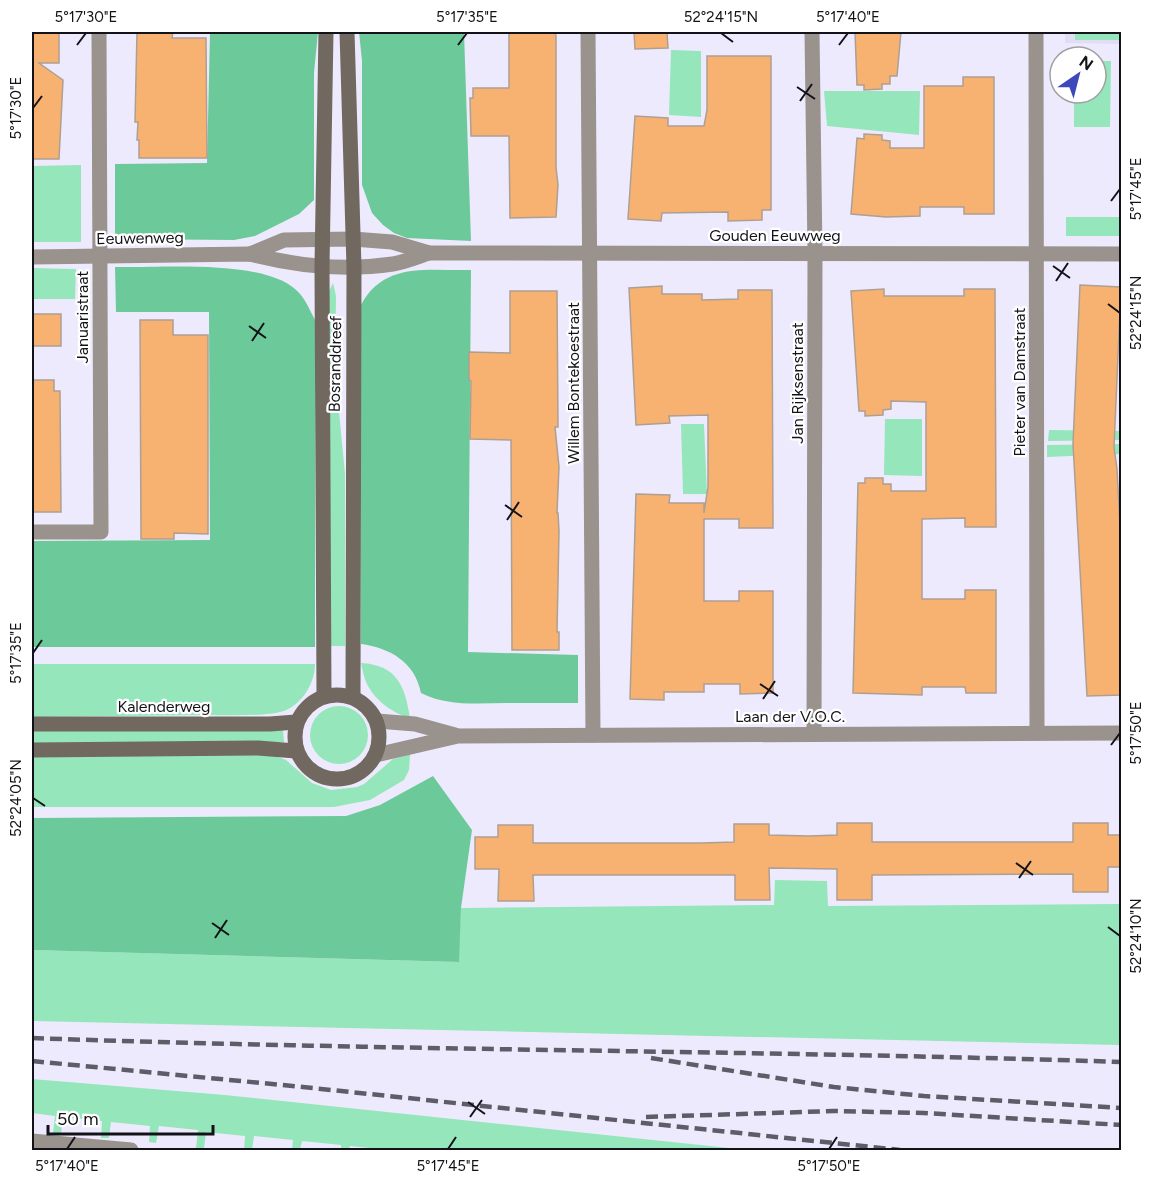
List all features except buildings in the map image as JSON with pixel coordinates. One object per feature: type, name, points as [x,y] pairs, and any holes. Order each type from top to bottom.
[{"type":"main road","name":"Bosranddreef","points":[[324,695],[322,240],[326,32]]},
{"type":"main road","name":"Bosranddreef","points":[[347,32],[354,267],[353,697]]},
{"type":"main road","points":[[338,694],[353,697],[365,705],[376,721],[380,735],[376,755],[364,770],[348,778],[328,779],[308,768],[296,751],[294,738],[296,722],[311,702],[324,695],[338,694]]},
{"type":"main road","name":"Kalenderweg","points":[[32,724],[270,724],[296,722]]},
{"type":"main road","points":[[32,750],[258,748],[296,751]]},
{"type":"street","name":"Januaristraat","points":[[32,532],[101,532],[99,32]]},
{"type":"street","name":"Willem Bontekoestraat","points":[[588,32],[593,735]]},
{"type":"street","name":"Jan Rijksenstraat","points":[[812,32],[815,253],[814,734]]},
{"type":"street","name":"Pieter van Damstraat","points":[[1036,32],[1037,733]]},
{"type":"street","name":"Eeuwenweg","points":[[250,254],[284,240],[353,239]]},
{"type":"street","name":"Gouden Eeuwweg","points":[[353,239],[392,242],[429,253],[1122,254]]},
{"type":"street","name":"Gouden Eeuwweg","points":[[322,266],[354,267],[395,264],[429,253]]},
{"type":"street","name":"Eeuwenweg","points":[[32,257],[250,254],[284,263],[322,266]]},
{"type":"street","name":"Laan der V.O.C.","points":[[376,721],[415,724],[458,736]]},
{"type":"street","name":"Laan der V.O.C.","points":[[376,755],[458,736],[1122,732]]},
{"type":"street","points":[[32,1141],[63,1147],[131,1150]]},
{"type":"shaded area","points":[[1065,32],[1121,32],[1121,44],[1065,43]]},
{"type":"green space","points":[[210,32],[318,32],[314,73],[314,200],[299,214],[255,236],[234,240],[115,239],[115,164],[207,163]]},
{"type":"green space","points":[[359,32],[464,32],[471,241],[407,238],[394,233],[372,213],[362,185],[362,61]]},
{"type":"green space","points":[[1075,32],[1119,32],[1119,40],[1075,40]]},
{"type":"green space","points":[[671,50],[701,51],[701,117],[669,115]]},
{"type":"green space","points":[[1108,61],[1111,61],[1110,127],[1074,127],[1074,105],[1108,105]]},
{"type":"green space","points":[[824,91],[920,91],[919,135],[827,126]]},
{"type":"green space","points":[[81,165],[81,242],[32,242],[32,166]]},
{"type":"green space","points":[[1066,217],[1121,217],[1121,236],[1066,236]]},
{"type":"green space","points":[[115,267],[210,267],[259,273],[279,279],[295,289],[309,307],[315,320],[315,647],[32,647],[32,541],[210,540],[209,312],[116,312]]},
{"type":"green space","points":[[32,268],[76,269],[75,299],[32,299]]},
{"type":"green space","points":[[424,270],[471,270],[468,652],[578,655],[578,703],[475,704],[442,700],[421,693],[413,673],[400,658],[382,649],[361,644],[361,305],[382,281],[395,275]]},
{"type":"green space","points":[[333,283],[336,296],[335,370],[345,474],[345,646],[330,646],[329,291]]},
{"type":"green space","points":[[885,419],[922,419],[922,476],[884,475]]},
{"type":"green space","points":[[681,424],[704,424],[707,494],[683,494]]},
{"type":"green space","points":[[1049,430],[1121,431],[1122,440],[1048,441]]},
{"type":"green space","points":[[1121,444],[1121,454],[1047,457],[1047,445]]},
{"type":"green space","points":[[361,663],[384,668],[398,680],[410,718],[392,710],[371,692]]},
{"type":"green space","points":[[32,664],[315,664],[313,678],[307,692],[291,708],[276,713],[32,717]]},
{"type":"green space","points":[[333,706],[345,706],[360,714],[368,729],[368,741],[360,756],[345,764],[333,764],[318,756],[310,741],[310,729],[318,714]]},
{"type":"green space","points":[[283,729],[284,742],[32,743],[32,730]]},
{"type":"green space","points":[[270,754],[286,760],[312,783],[331,790],[364,784],[393,759],[410,754],[409,770],[404,780],[370,800],[334,807],[32,807],[32,756]]},
{"type":"green space","points":[[433,776],[472,830],[461,908],[459,962],[32,950],[32,818],[346,816],[380,805]]},
{"type":"green space","points":[[775,880],[827,881],[828,906],[1121,904],[1122,1037],[1119,1045],[32,1021],[32,950],[458,962],[461,908],[774,905]]},
{"type":"green space","points":[[32,1079],[225,1095],[748,1150],[389,1150],[350,1146],[349,1150],[341,1150],[341,1145],[302,1141],[300,1150],[292,1150],[293,1140],[254,1136],[252,1150],[244,1150],[245,1136],[206,1132],[204,1148],[196,1148],[198,1130],[159,1126],[156,1143],[149,1142],[150,1126],[111,1122],[109,1138],[101,1138],[102,1121],[63,1117],[61,1134],[53,1133],[55,1116],[32,1113]]},
{"type":"railway","points":[[32,1038],[304,1046],[1122,1062]]},
{"type":"railway","points":[[651,1058],[834,1087],[924,1096],[1122,1108]]},
{"type":"railway","points":[[32,1061],[900,1150]]},
{"type":"railway","points":[[646,1117],[834,1111],[924,1113],[1122,1125]]}]
